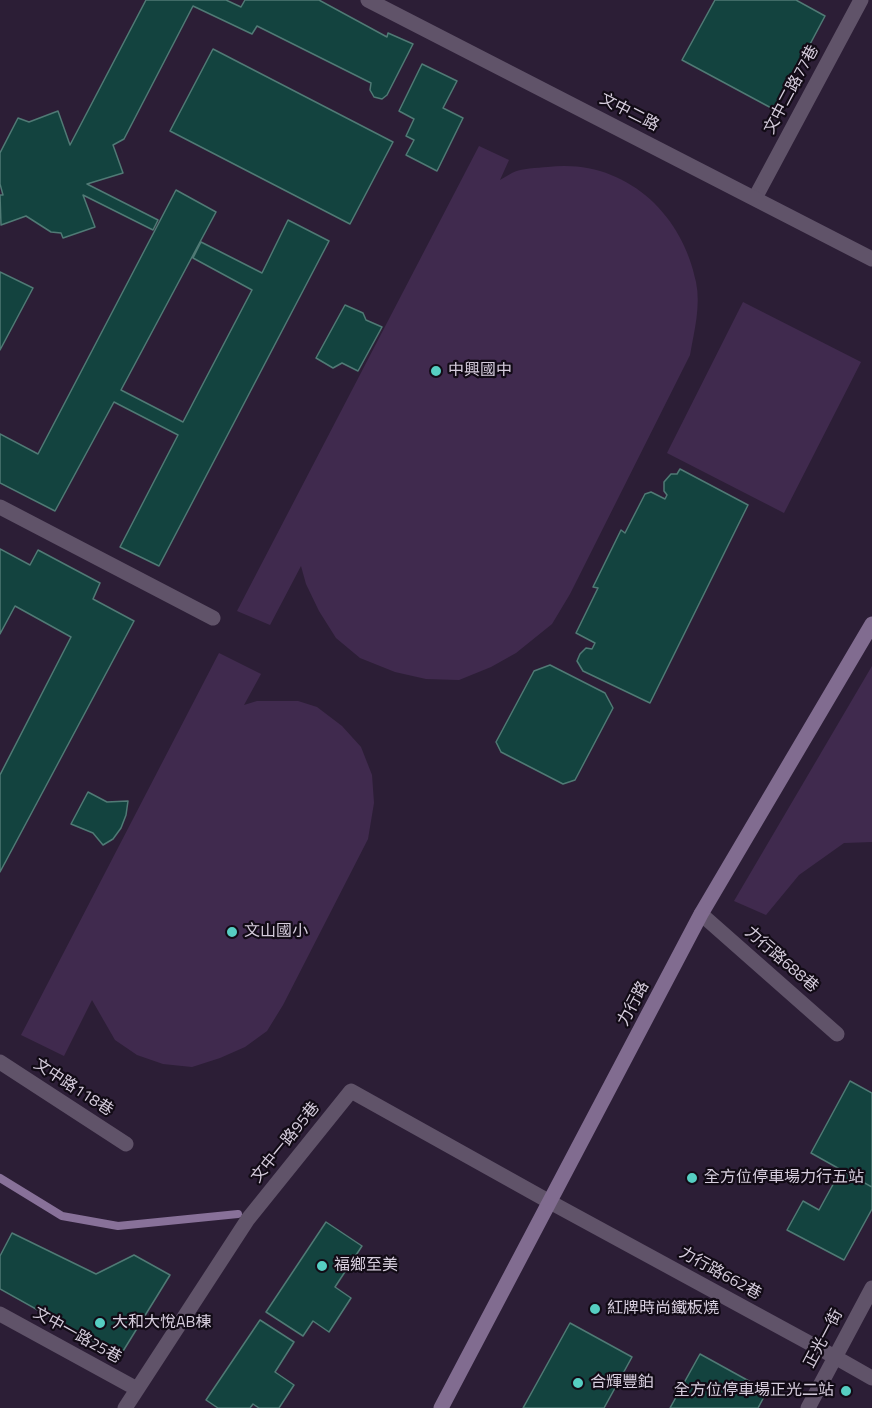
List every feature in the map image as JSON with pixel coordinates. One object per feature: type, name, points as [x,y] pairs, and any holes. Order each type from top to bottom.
[{"type":"street","name":"文中二路","points":[[368,0],[872,259]]},
{"type":"street","name":"文中二路77巷","points":[[755,198],[861,0]]},
{"type":"street","points":[[0,507],[213,618]]},
{"type":"street","name":"力行路","points":[[441,1408],[701,914],[872,624]]},
{"type":"street","name":"力行路688巷","points":[[701,914],[837,1034]]},
{"type":"street","name":"文中路118巷","points":[[0,1062],[126,1144]]},
{"type":"street","name":"文中一路95巷","points":[[125,1408],[248,1219],[351,1091],[550,1202]]},
{"type":"street","name":"力行路662巷","points":[[550,1202],[872,1378]]},
{"type":"street","name":"正光一街","points":[[808,1408],[872,1288]]},
{"type":"street","name":"文中一路25巷","points":[[0,1314],[137,1389]]},
{"type":"shaded area","points":[[479,146],[509,160],[500,180],[525,169],[575,166],[600,171],[624,181],[644,194],[663,212],[689,256],[696,282],[697,310],[690,355],[570,594],[552,624],[516,653],[491,667],[459,680],[426,679],[395,672],[360,658],[336,638],[319,611],[306,584],[301,566],[270,625],[237,611]]},
{"type":"shaded area","points":[[743,302],[861,362],[784,513],[667,453]]},
{"type":"shaded area","points":[[219,653],[261,674],[244,705],[257,701],[298,701],[317,707],[342,726],[361,747],[372,775],[374,803],[368,839],[283,1005],[267,1031],[245,1047],[192,1067],[163,1064],[137,1055],[115,1040],[92,1000],[64,1056],[21,1035]]},
{"type":"shaded area","points":[[872,666],[872,842],[844,843],[799,875],[766,915],[734,901]]},
{"type":"building","points":[[146,0],[226,0],[241,7],[245,0],[319,0],[387,37],[388,33],[413,44],[387,95],[382,99],[374,97],[370,90],[371,83],[257,26],[252,34],[193,6],[124,139],[113,145],[123,173],[87,184],[158,220],[153,230],[83,195],[95,227],[63,238],[61,233],[51,232],[26,216],[1,225],[0,195],[3,195],[0,184],[0,153],[18,118],[29,122],[58,111],[70,145]]},
{"type":"building","points":[[715,0],[796,0],[825,16],[775,110],[682,60]]},
{"type":"building","points":[[213,49],[393,142],[350,224],[170,131]]},
{"type":"building","points":[[422,64],[457,81],[443,108],[463,118],[437,171],[406,155],[414,140],[406,136],[414,119],[399,111]]},
{"type":"building","points":[[176,190],[216,212],[121,390],[183,422],[252,290],[193,258],[201,242],[262,273],[288,220],[329,241],[159,566],[120,547],[178,435],[114,402],[55,511],[0,483],[0,434],[38,454]]},
{"type":"building","points":[[0,272],[33,288],[0,350]]},
{"type":"building","points":[[345,305],[363,313],[366,320],[382,327],[358,371],[342,363],[333,368],[316,358]]},
{"type":"building","points":[[680,469],[748,505],[650,703],[583,671],[577,661],[580,654],[586,648],[592,649],[595,643],[576,633],[598,588],[593,587],[621,530],[625,533],[645,494],[651,492],[665,499],[667,495],[664,491],[664,482],[671,474],[677,474]]},
{"type":"building","points":[[0,549],[30,565],[38,550],[100,583],[93,599],[134,621],[0,872],[0,775],[71,637],[15,606],[0,634]]},
{"type":"building","points":[[550,665],[605,693],[613,708],[575,780],[563,784],[501,752],[496,742],[534,671]]},
{"type":"building","points":[[88,792],[107,802],[128,801],[121,828],[113,839],[103,845],[93,833],[71,824]]},
{"type":"building","points":[[850,1081],[872,1093],[872,1187],[811,1153]]},
{"type":"building","points":[[841,1170],[872,1187],[872,1209],[844,1260],[787,1230],[803,1201],[819,1210]]},
{"type":"building","name":"福鄉至美","points":[[326,1222],[362,1246],[335,1287],[351,1298],[329,1332],[313,1321],[303,1336],[266,1312]]},
{"type":"building","name":"大和大悅AB棟","points":[[12,1233],[96,1274],[134,1255],[170,1275],[120,1356],[0,1289],[0,1256]]},
{"type":"building","points":[[260,1320],[294,1342],[275,1372],[294,1385],[279,1408],[259,1408],[253,1404],[250,1408],[218,1408],[206,1400]]},
{"type":"building","name":"合輝豐鉑","points":[[570,1323],[632,1357],[604,1408],[523,1408]]},
{"type":"building","name":"合輝豐鉑","points":[[700,1354],[767,1391],[758,1408],[670,1408]]},
{"type":"waterway","points":[[0,1178],[62,1216],[118,1226],[238,1214]]},
{"type":"place","name":"中興國中","points":[[436,371]]},
{"type":"place","name":"文山國小","points":[[232,932]]},
{"type":"place","name":"全方位停車場力行五站","points":[[692,1178]]},
{"type":"place","name":"福鄉至美","points":[[322,1266]]},
{"type":"place","name":"紅牌時尚鐵板燒","points":[[595,1309]]},
{"type":"place","name":"大和大悅AB棟","points":[[100,1323]]},
{"type":"place","name":"合輝豐鉑","points":[[578,1383]]},
{"type":"place","name":"全方位停車場正光二站","points":[[846,1391]]}]
